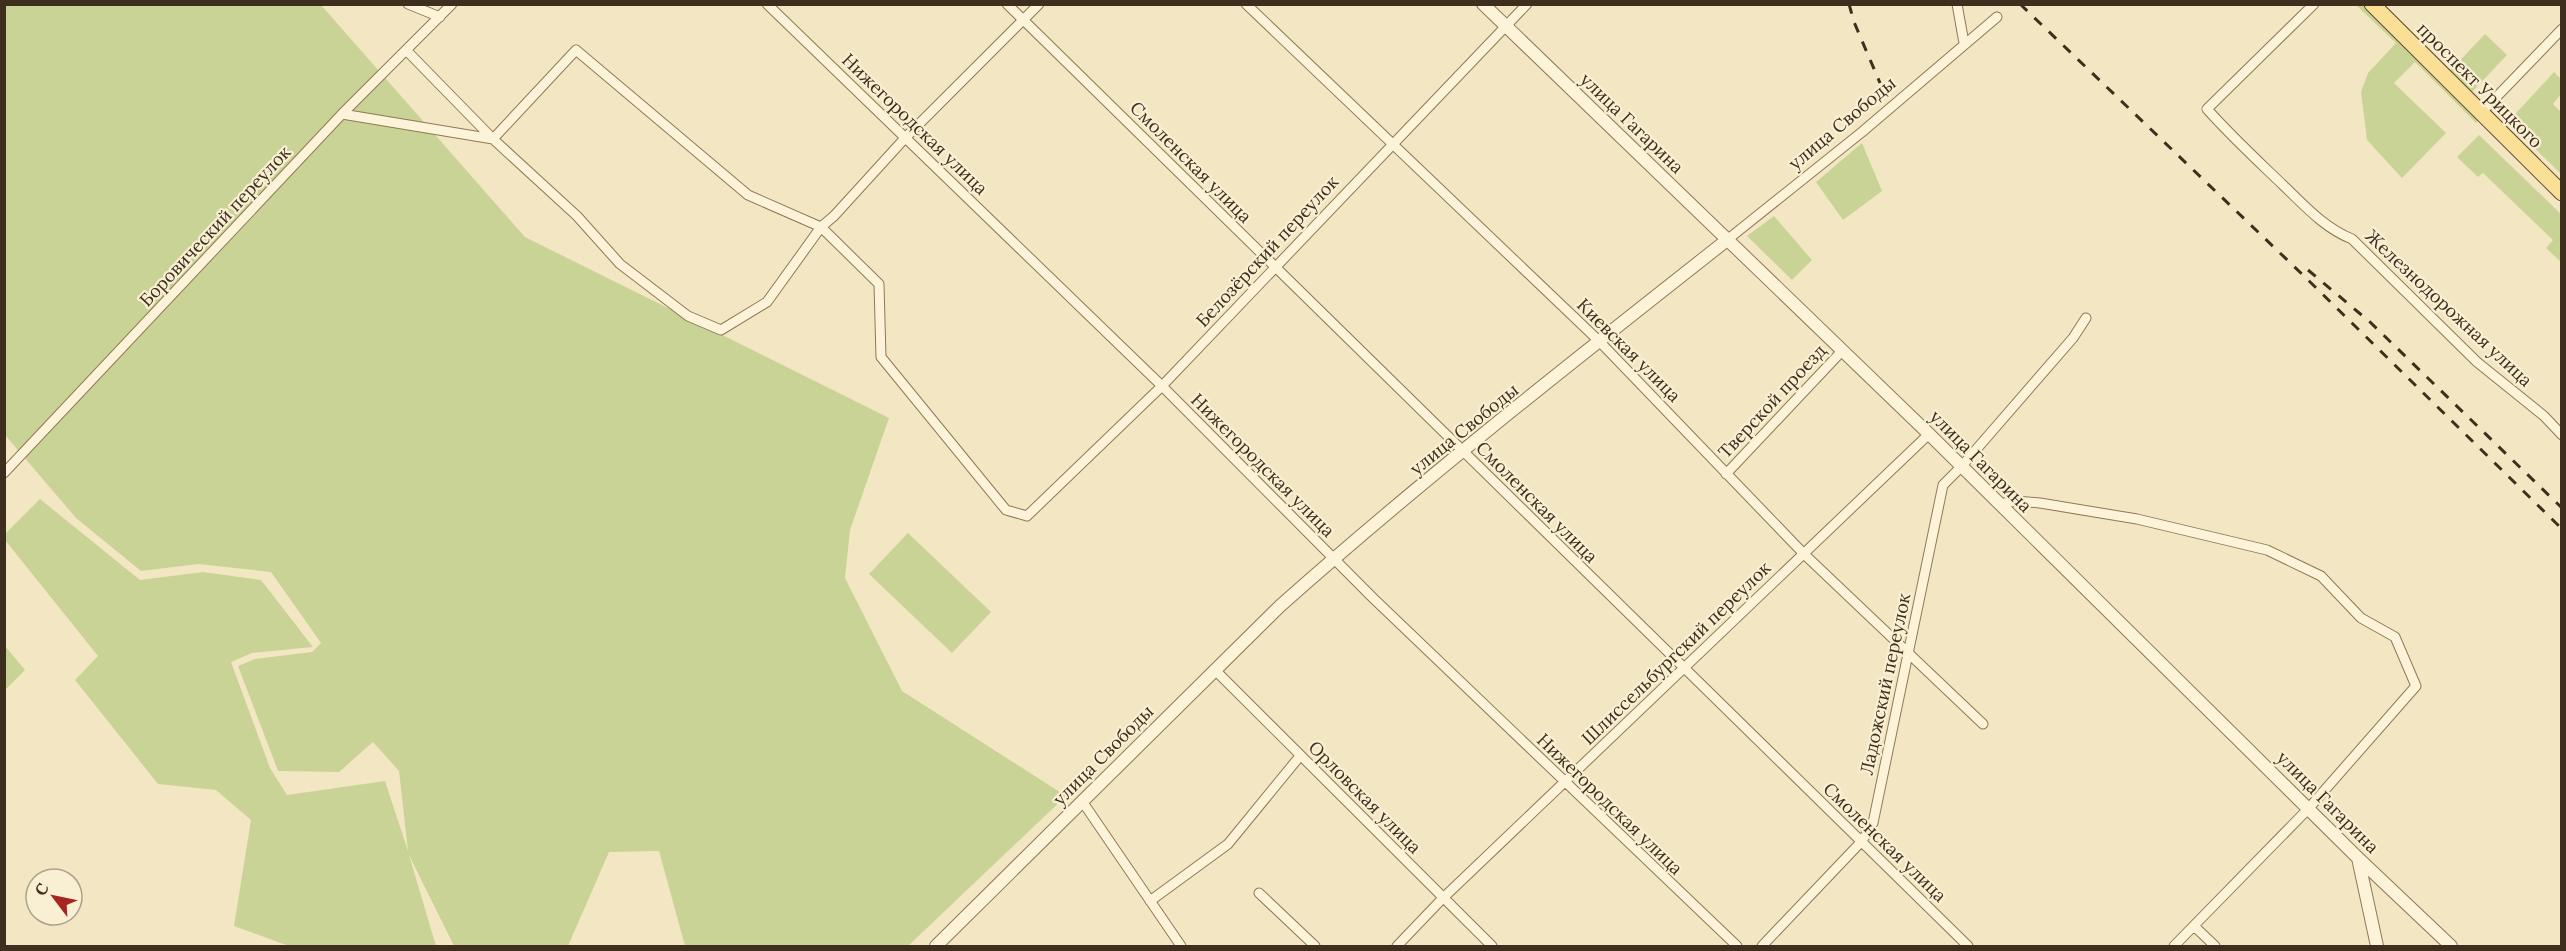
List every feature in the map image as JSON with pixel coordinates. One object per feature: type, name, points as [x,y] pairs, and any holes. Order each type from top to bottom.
[{"type":"main road","name":"проспект Урицкого","points":[[2372,4],[2480,114],[2562,193]]},
{"type":"street","points":[[408,4],[440,16]]},
{"type":"street","name":"Боровический переулок","points":[[4,473],[342,114],[452,4]]},
{"type":"street","name":"Нижегородская улица","points":[[767,4],[1162,386],[1333,560],[1737,946]]},
{"type":"street","name":"Смоленская улица","points":[[1007,4],[1968,946]]},
{"type":"street","points":[[407,51],[493,139],[577,216],[620,264],[688,316],[721,330],[767,302],[821,227],[834,216],[906,137],[1039,4]]},
{"type":"street","name":"Киевская улица","points":[[1246,4],[1599,341],[1804,554],[1983,724]]},
{"type":"street","name":"улица Гагарина","points":[[1483,4],[1929,434],[2358,858],[2451,946]]},
{"type":"street","name":"Белозёрский переулок","points":[[821,227],[879,284],[881,357],[1006,510],[1027,516],[1162,386],[1527,4]]},
{"type":"street","points":[[1957,4],[1964,43]]},
{"type":"street","name":"Железнодорожная улица","points":[[2314,4],[2207,109],[2229,134],[2310,211],[2333,232],[2352,239],[2477,362],[2544,416],[2562,435]]},
{"type":"street","name":"улица Свободы","points":[[936,946],[1280,606],[1599,341],[1862,132],[1997,17]]},
{"type":"street","points":[[2480,114],[2562,28]]},
{"type":"street","points":[[493,139],[576,50],[748,195],[821,227]]},
{"type":"street","points":[[342,114],[493,139]]},
{"type":"street","name":"Ладожский переулок","points":[[1762,946],[1862,841],[1873,823],[1943,484],[1961,467],[2073,338],[2086,318]]},
{"type":"street","name":"Тверской проезд","points":[[1726,474],[1842,351]]},
{"type":"street","name":"Шлиссельбургский переулок","points":[[1396,946],[1442,898],[1929,434]]},
{"type":"street","points":[[1999,504],[2016,501],[2040,502],[2137,519],[2267,550],[2321,576],[2361,618],[2395,637],[2416,686],[2309,808],[2174,946]]},
{"type":"street","name":"Орловская улица","points":[[1215,670],[1492,946]]},
{"type":"street","points":[[1150,901],[1228,844],[1300,756]]},
{"type":"street","points":[[1082,801],[1181,946]]},
{"type":"street","points":[[2358,858],[2377,946]]},
{"type":"street","points":[[1259,893],[1315,946]]},
{"type":"street","points":[[2194,926],[2215,946]]},
{"type":"green space","points":[[5,5],[321,5],[525,237],[889,418],[850,530],[845,578],[902,691],[1066,796],[908,946],[685,946],[659,851],[609,852],[568,946],[454,946],[409,855],[436,946],[289,946],[234,926],[251,820],[216,790],[158,784],[75,680],[98,656],[5,540],[5,534],[40,499],[140,580],[203,572],[261,580],[313,647],[252,653],[231,662],[270,768],[287,795],[385,781],[408,851],[399,771],[373,742],[339,772],[278,771],[238,666],[255,659],[312,652],[321,643],[271,572],[198,564],[141,571],[76,518],[5,435]]},
{"type":"green space","points":[[2356,5],[2371,5],[2483,115],[2476,123],[2415,62],[2394,83],[2446,133],[2402,178],[2367,140],[2361,92],[2368,73],[2396,43]]},
{"type":"green space","points":[[2485,34],[2507,55],[2470,94],[2448,73]]},
{"type":"green space","points":[[2554,72],[2561,79],[2561,94],[2553,104],[2561,112],[2561,174],[2508,122]]},
{"type":"green space","points":[[2479,135],[2561,214],[2561,262],[2546,248],[2553,240],[2483,173],[2478,177],[2457,157]]},
{"type":"green space","points":[[1862,143],[1882,191],[1843,220],[1816,182]]},
{"type":"green space","points":[[1774,216],[1812,260],[1792,280],[1747,236]]},
{"type":"green space","points":[[908,533],[991,612],[952,653],[869,574]]},
{"type":"green space","points":[[5,646],[25,670],[5,690],[4,689]]},
{"type":"railway","points":[[1849,4],[1854,22],[1880,83]]},
{"type":"railway","points":[[2020,4],[2304,276],[2562,529]]},
{"type":"railway","points":[[2308,270],[2370,322],[2562,508]]}]
